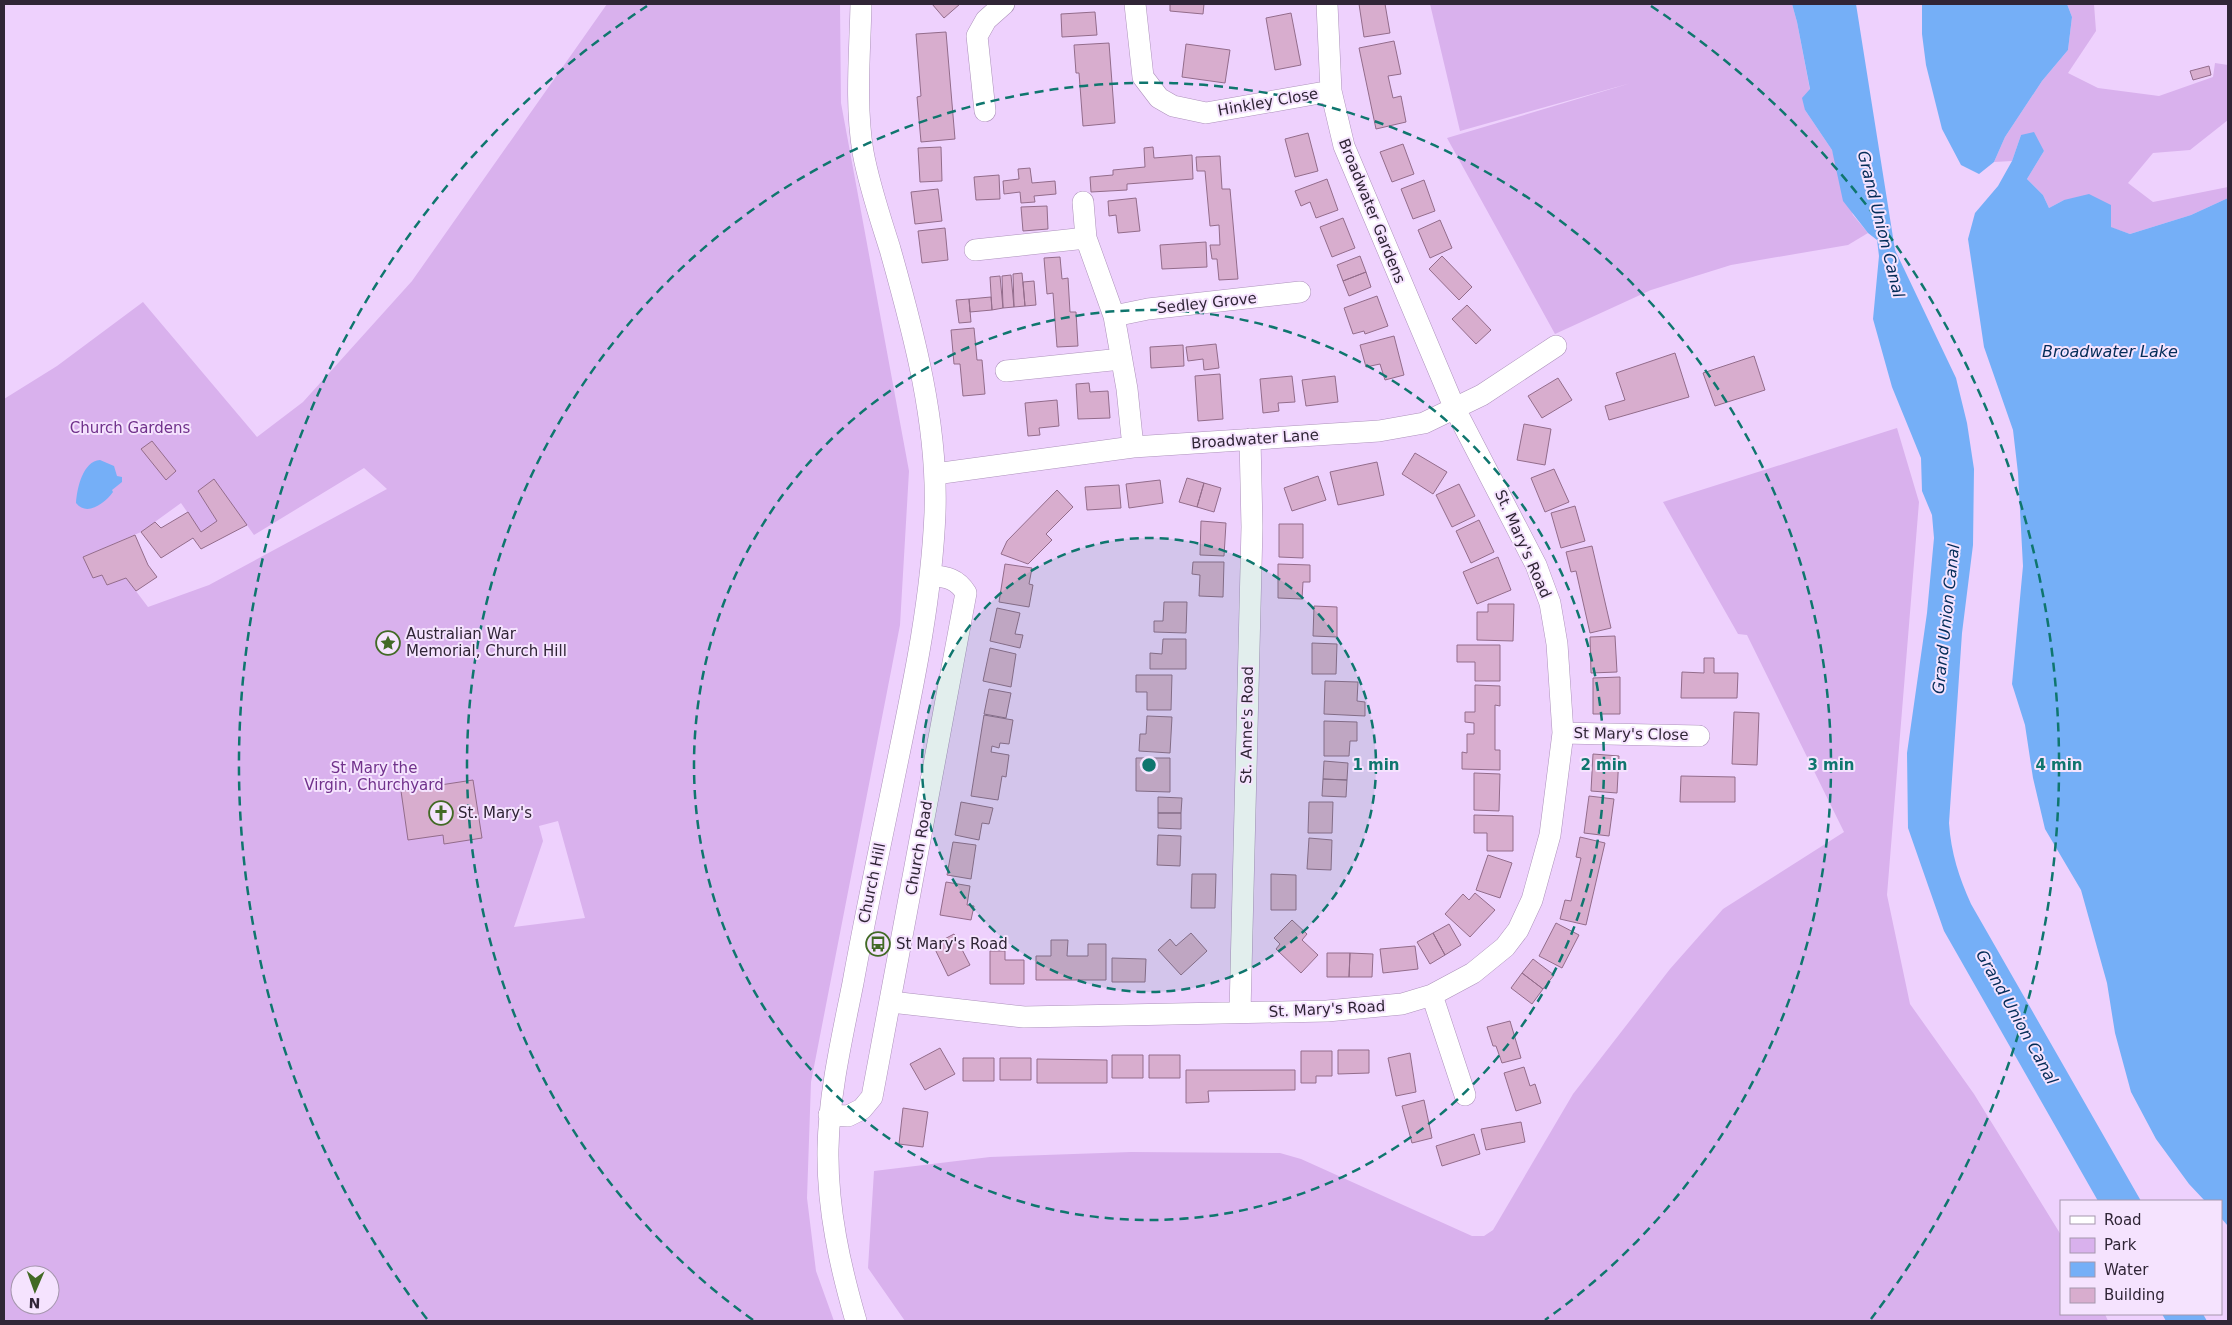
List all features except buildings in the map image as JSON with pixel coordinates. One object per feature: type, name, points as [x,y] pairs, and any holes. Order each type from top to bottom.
[{"type":"street","name":"Church Hill","points":[[856,1321],[842,1276],[831,1205],[828,1151],[829,1115],[862,936],[907,720],[930,575],[935,513],[935,474],[931,429],[922,377],[863,149],[859,101],[861,4]]},
{"type":"street","points":[[985,111],[977,36],[986,20],[1004,4]]},
{"type":"street","name":"Hinkley Close","points":[[1135,4],[1143,77],[1160,98],[1173,106],[1206,113],[1331,90]]},
{"type":"street","name":"Broadwater Gardens","points":[[1328,4],[1331,90],[1344,146],[1455,409]]},
{"type":"street","points":[[1083,202],[1086,238],[1114,316],[1133,447]]},
{"type":"street","points":[[975,250],[1086,238]]},
{"type":"street","name":"Sedley Grove","points":[[1114,316],[1148,310],[1300,292]]},
{"type":"street","name":"Broadwater Lane","points":[[935,474],[1133,447],[1379,431],[1424,422],[1455,409],[1482,394],[1556,346]]},
{"type":"street","points":[[1006,371],[1121,359]]},
{"type":"street","name":"St. Mary's Road","points":[[891,1002],[1024,1017],[1369,1009],[1402,1004],[1432,995],[1473,973],[1505,947],[1518,930],[1541,875],[1550,834],[1563,733],[1557,644],[1550,603],[1536,565],[1455,409]]},
{"type":"street","name":"St. Anne's Road","points":[[1240,1012],[1252,527],[1250,439]]},
{"type":"street","name":"Church Road","points":[[829,1115],[848,1116],[862,1109],[872,1097],[891,1002],[966,593],[960,583],[948,577],[930,575]]},
{"type":"street","name":"St Mary's Close","points":[[1563,733],[1699,736]]},
{"type":"street","points":[[1432,995],[1465,1094]]},
{"type":"green space","points":[[607,4],[840,4],[841,103],[909,471],[900,625],[811,1082],[807,1198],[816,1271],[834,1321],[4,1321],[4,399],[57,366],[143,302],[257,437],[303,402],[412,281]],"holes":[[[364,468],[387,489],[209,585],[148,607],[126,578],[107,585],[102,575],[93,578],[83,557],[141,532],[181,503],[201,532],[217,521],[198,491],[214,479],[254,535]],[[558,821],[585,918],[514,927],[543,841],[539,826]]]},
{"type":"green space","points":[[1430,4],[1792,4],[1810,90],[1805,110],[1832,150],[1853,215],[1868,233],[1848,245],[1731,265],[1651,290],[1555,334],[1447,138],[1631,83],[1460,131]]},
{"type":"green space","points":[[2067,4],[2094,4],[2096,31],[2068,73],[2098,88],[2159,96],[2213,77],[2215,63],[2228,65],[2228,120],[2190,150],[2153,153],[2128,183],[2153,202],[2228,187],[2228,198],[2191,215],[2130,234],[2110,227],[2064,200],[2049,208],[2043,195],[2027,179],[2044,151],[2021,135],[2012,161],[1994,162],[2005,137],[2042,81],[2068,50],[2072,17]]},
{"type":"green space","points":[[1897,428],[1919,502],[1887,895],[1910,1004],[1974,1094],[2060,1233],[2060,1315],[2105,1315],[2108,1321],[905,1321],[868,1268],[874,1171],[990,1157],[1131,1152],[1280,1153],[1301,1159],[1472,1236],[1484,1236],[1493,1230],[1573,1094],[1670,969],[1723,909],[1844,832],[1747,635],[1738,634],[1663,502]]},
{"type":"water","name":"Grand Union Canal","points":[[1792,4],[1856,4],[1895,250],[1956,378],[1967,423],[1974,469],[1973,545],[1962,633],[1949,823],[1956,865],[1971,904],[2140,1200],[2097,1200],[1944,931],[1908,828],[1907,753],[1927,613],[1934,538],[1932,515],[1922,491],[1921,458],[1892,387],[1873,319],[1879,256],[1877,240],[1868,233],[1843,201],[1832,150],[1805,110],[1802,98],[1810,89]]},
{"type":"water","points":[[1922,4],[2067,4],[2072,17],[2068,50],[2042,81],[2005,137],[1994,162],[1979,174],[1961,165],[1942,129],[1926,65],[1922,34]]},
{"type":"water","name":"Broadwater Lake","points":[[2034,132],[2044,151],[2027,179],[2043,195],[2049,208],[2064,200],[2089,194],[2111,205],[2111,227],[2130,234],[2191,215],[2228,198],[2228,1226],[2222,1219],[2222,1200],[2204,1200],[2189,1184],[2156,1139],[2131,1092],[2115,1033],[2107,983],[2081,890],[2045,829],[2033,778],[2025,725],[2012,684],[2023,566],[2018,473],[2013,430],[1984,347],[1968,239],[1975,213],[1998,186],[2012,161],[2021,135]]},
{"type":"water","points":[[100,460],[114,466],[117,476],[122,477],[122,482],[112,490],[113,492],[101,504],[85,509],[76,503],[82,476],[89,465]]},
{"type":"water","points":[[2163,1315],[2204,1315],[2207,1321],[2166,1321]]},
{"type":"place","name":"Australian War Memorial, Church Hill","points":[[388,643]]},
{"type":"place","name":"St. Mary's","points":[[441,813]]},
{"type":"place","name":"St Mary's Road","points":[[878,944]]},
{"type":"park label","name":"Church Gardens","points":[[130,428]]},
{"type":"park label","name":"St Mary the Virgin, Churchyard","points":[[374,776]]}]
